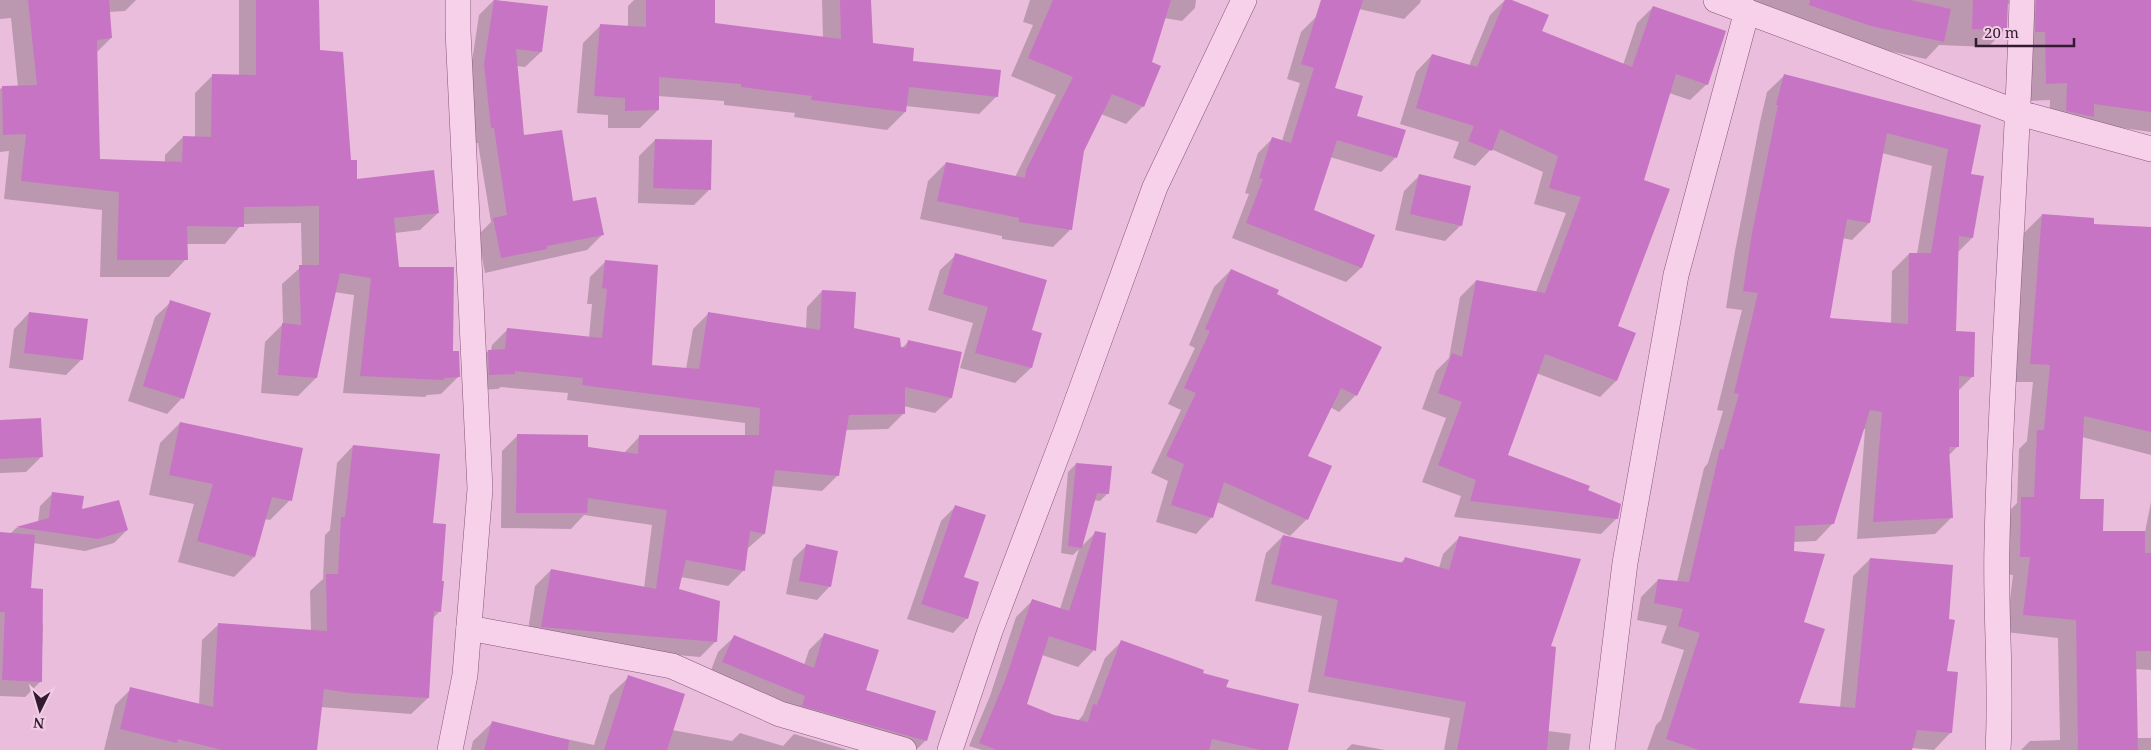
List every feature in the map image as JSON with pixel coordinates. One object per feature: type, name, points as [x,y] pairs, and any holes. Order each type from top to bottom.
[{"type":"street","points":[[450,750],[465,675],[480,489],[458,0]]},
{"type":"street","points":[[950,750],[990,631],[1068,426],[1155,186],[1244,0]]},
{"type":"street","points":[[1716,0],[2019,113],[2151,149]]},
{"type":"street","points":[[1998,750],[1997,544],[2006,331],[2019,113],[2022,0]]},
{"type":"street","points":[[1602,750],[1625,563],[1676,274],[1747,11]]},
{"type":"street","points":[[469,628],[672,666],[780,714],[904,750]]},
{"type":"building","points":[[28,0],[109,0],[112,38],[97,40],[100,159],[182,162],[183,136],[211,137],[212,74],[256,75],[256,0],[319,0],[320,50],[343,52],[351,160],[357,160],[357,179],[434,170],[439,213],[394,218],[399,267],[454,267],[453,351],[459,351],[460,377],[444,378],[444,380],[360,376],[371,278],[340,273],[317,378],[278,375],[282,323],[301,325],[299,265],[319,265],[319,206],[244,207],[244,227],[187,226],[188,260],[117,260],[119,192],[21,181],[26,134],[3,135],[2,86],[37,85]]},
{"type":"building","points":[[494,0],[548,6],[542,52],[516,49],[524,135],[562,130],[573,201],[596,197],[604,235],[547,246],[547,249],[501,258],[493,218],[507,215],[494,128],[491,128],[484,64]]},
{"type":"building","points":[[646,0],[715,0],[715,23],[841,39],[840,0],[871,0],[873,43],[914,48],[913,61],[1001,70],[998,97],[909,87],[906,112],[811,100],[812,96],[741,87],[741,84],[659,77],[659,110],[625,111],[625,98],[594,96],[600,24],[646,27]]},
{"type":"building","points":[[1053,0],[1171,0],[1152,62],[1161,66],[1144,107],[1112,94],[1084,151],[1072,230],[1019,222],[1019,218],[937,201],[946,162],[1025,178],[1026,170],[1073,77],[1028,58]]},
{"type":"building","points":[[1321,0],[1363,0],[1335,88],[1363,96],[1357,116],[1406,130],[1397,158],[1337,140],[1314,210],[1375,235],[1362,268],[1246,223],[1263,179],[1259,178],[1272,137],[1291,143],[1314,68],[1301,64]]},
{"type":"building","points":[[1505,0],[1512,0],[1549,15],[1542,31],[1632,67],[1653,6],[1726,31],[1708,85],[1676,74],[1644,180],[1670,189],[1618,326],[1636,333],[1617,381],[1545,354],[1508,455],[1590,486],[1588,490],[1621,504],[1618,519],[1470,501],[1476,480],[1438,465],[1462,402],[1438,393],[1452,353],[1462,357],[1476,280],[1545,293],[1581,197],[1549,188],[1558,156],[1500,129],[1492,151],[1468,141],[1474,126],[1416,108],[1432,54],[1477,67]]},
{"type":"building","points":[[1810,0],[1910,0],[1951,9],[1944,42],[1871,26],[1809,5]]},
{"type":"building","points":[[1973,0],[2008,0],[2007,30],[1972,29]]},
{"type":"building","points":[[2036,0],[2151,0],[2151,112],[2094,104],[2094,117],[2066,111],[2067,83],[2046,84],[2045,32],[2035,32]]},
{"type":"building","points":[[1784,74],[1981,125],[1971,174],[1984,176],[1973,238],[1959,236],[1956,331],[1975,332],[1974,377],[1959,376],[1959,447],[1949,447],[1953,518],[1873,522],[1882,412],[1870,410],[1834,524],[1795,526],[1794,551],[1825,554],[1804,622],[1825,629],[1799,703],[1855,708],[1870,558],[1953,565],[1949,619],[1955,620],[1947,671],[1958,672],[1952,733],[1917,730],[1912,750],[1699,750],[1666,739],[1700,633],[1678,626],[1683,609],[1654,603],[1658,579],[1689,582],[1720,449],[1723,450],[1739,394],[1734,393],[1758,293],[1743,291],[1752,233],[1778,105],[1776,105]],"holes":[[[1887,133],[1948,149],[1931,253],[1909,253],[1908,324],[1830,318],[1847,219],[1870,223]]]},
{"type":"building","points":[[655,139],[712,140],[711,190],[653,188]]},
{"type":"building","points":[[1419,174],[1471,186],[1462,226],[1410,214]]},
{"type":"building","points":[[2042,214],[2094,218],[2094,224],[2151,227],[2151,432],[2084,416],[2080,499],[2104,499],[2103,531],[2145,531],[2145,553],[2151,553],[2151,651],[2136,651],[2138,750],[2078,750],[2076,620],[2023,615],[2030,557],[2020,557],[2021,497],[2034,497],[2037,430],[2044,430],[2050,365],[2030,364]]},
{"type":"building","points":[[955,253],[1047,280],[1032,330],[1042,333],[1032,368],[975,353],[988,307],[943,294]]},
{"type":"building","points":[[605,260],[658,265],[652,365],[699,369],[708,312],[820,330],[822,290],[856,292],[854,328],[900,338],[901,347],[906,348],[908,340],[962,352],[952,398],[905,387],[905,414],[849,415],[839,476],[775,470],[765,534],[750,531],[745,571],[686,560],[679,589],[720,601],[717,642],[541,627],[551,569],[656,589],[667,510],[588,498],[587,513],[516,513],[517,434],[588,435],[588,447],[638,454],[639,435],[759,435],[760,408],[582,385],[583,378],[515,371],[515,374],[489,375],[488,350],[505,349],[507,328],[602,338],[607,289],[602,288]]},
{"type":"building","points":[[1231,269],[1279,290],[1277,294],[1382,347],[1357,396],[1341,388],[1308,456],[1332,466],[1308,520],[1224,482],[1213,518],[1171,505],[1184,464],[1166,456],[1196,393],[1184,388],[1210,331],[1205,329]]},
{"type":"building","points":[[170,300],[211,313],[184,399],[143,386]]},
{"type":"building","points":[[29,312],[88,319],[83,360],[24,353]]},
{"type":"building","points":[[41,418],[43,457],[0,459],[0,420]]},
{"type":"building","points":[[180,422],[303,448],[292,501],[272,497],[255,557],[197,541],[213,484],[169,475]]},
{"type":"building","points":[[353,445],[440,454],[433,523],[446,524],[442,581],[444,581],[441,612],[434,611],[429,698],[350,693],[324,689],[317,750],[222,750],[178,739],[177,743],[120,729],[130,687],[213,707],[218,623],[327,631],[326,574],[338,574],[341,517],[345,517]]},
{"type":"building","points":[[1076,463],[1112,466],[1109,494],[1097,493],[1082,548],[1068,546]]},
{"type":"building","points":[[52,492],[84,496],[82,509],[119,500],[128,530],[98,539],[16,527],[49,518]]},
{"type":"building","points":[[955,505],[986,515],[964,577],[979,582],[968,619],[921,604]]},
{"type":"building","points":[[1095,531],[1106,533],[1096,651],[1049,636],[1027,704],[1054,715],[1088,722],[1093,704],[1097,705],[1121,640],[1204,670],[1203,673],[1229,680],[1226,687],[1299,704],[1288,750],[1261,750],[1212,739],[1209,750],[997,750],[979,743],[1006,678],[1032,599],[1069,611]]},
{"type":"building","points":[[0,532],[35,535],[31,588],[43,589],[42,682],[2,680],[5,612],[0,612]]},
{"type":"building","points":[[1283,535],[1403,563],[1405,557],[1449,570],[1459,536],[1581,559],[1551,646],[1556,647],[1547,750],[1457,750],[1466,702],[1324,676],[1338,600],[1271,584]]},
{"type":"building","points":[[806,544],[838,551],[831,587],[799,581]]},
{"type":"building","points":[[824,633],[879,650],[866,690],[936,711],[927,741],[802,706],[805,696],[722,662],[734,635],[814,668]]},
{"type":"building","points":[[628,675],[685,694],[667,750],[604,750]]},
{"type":"building","points":[[492,721],[569,740],[568,750],[484,750]]}]
